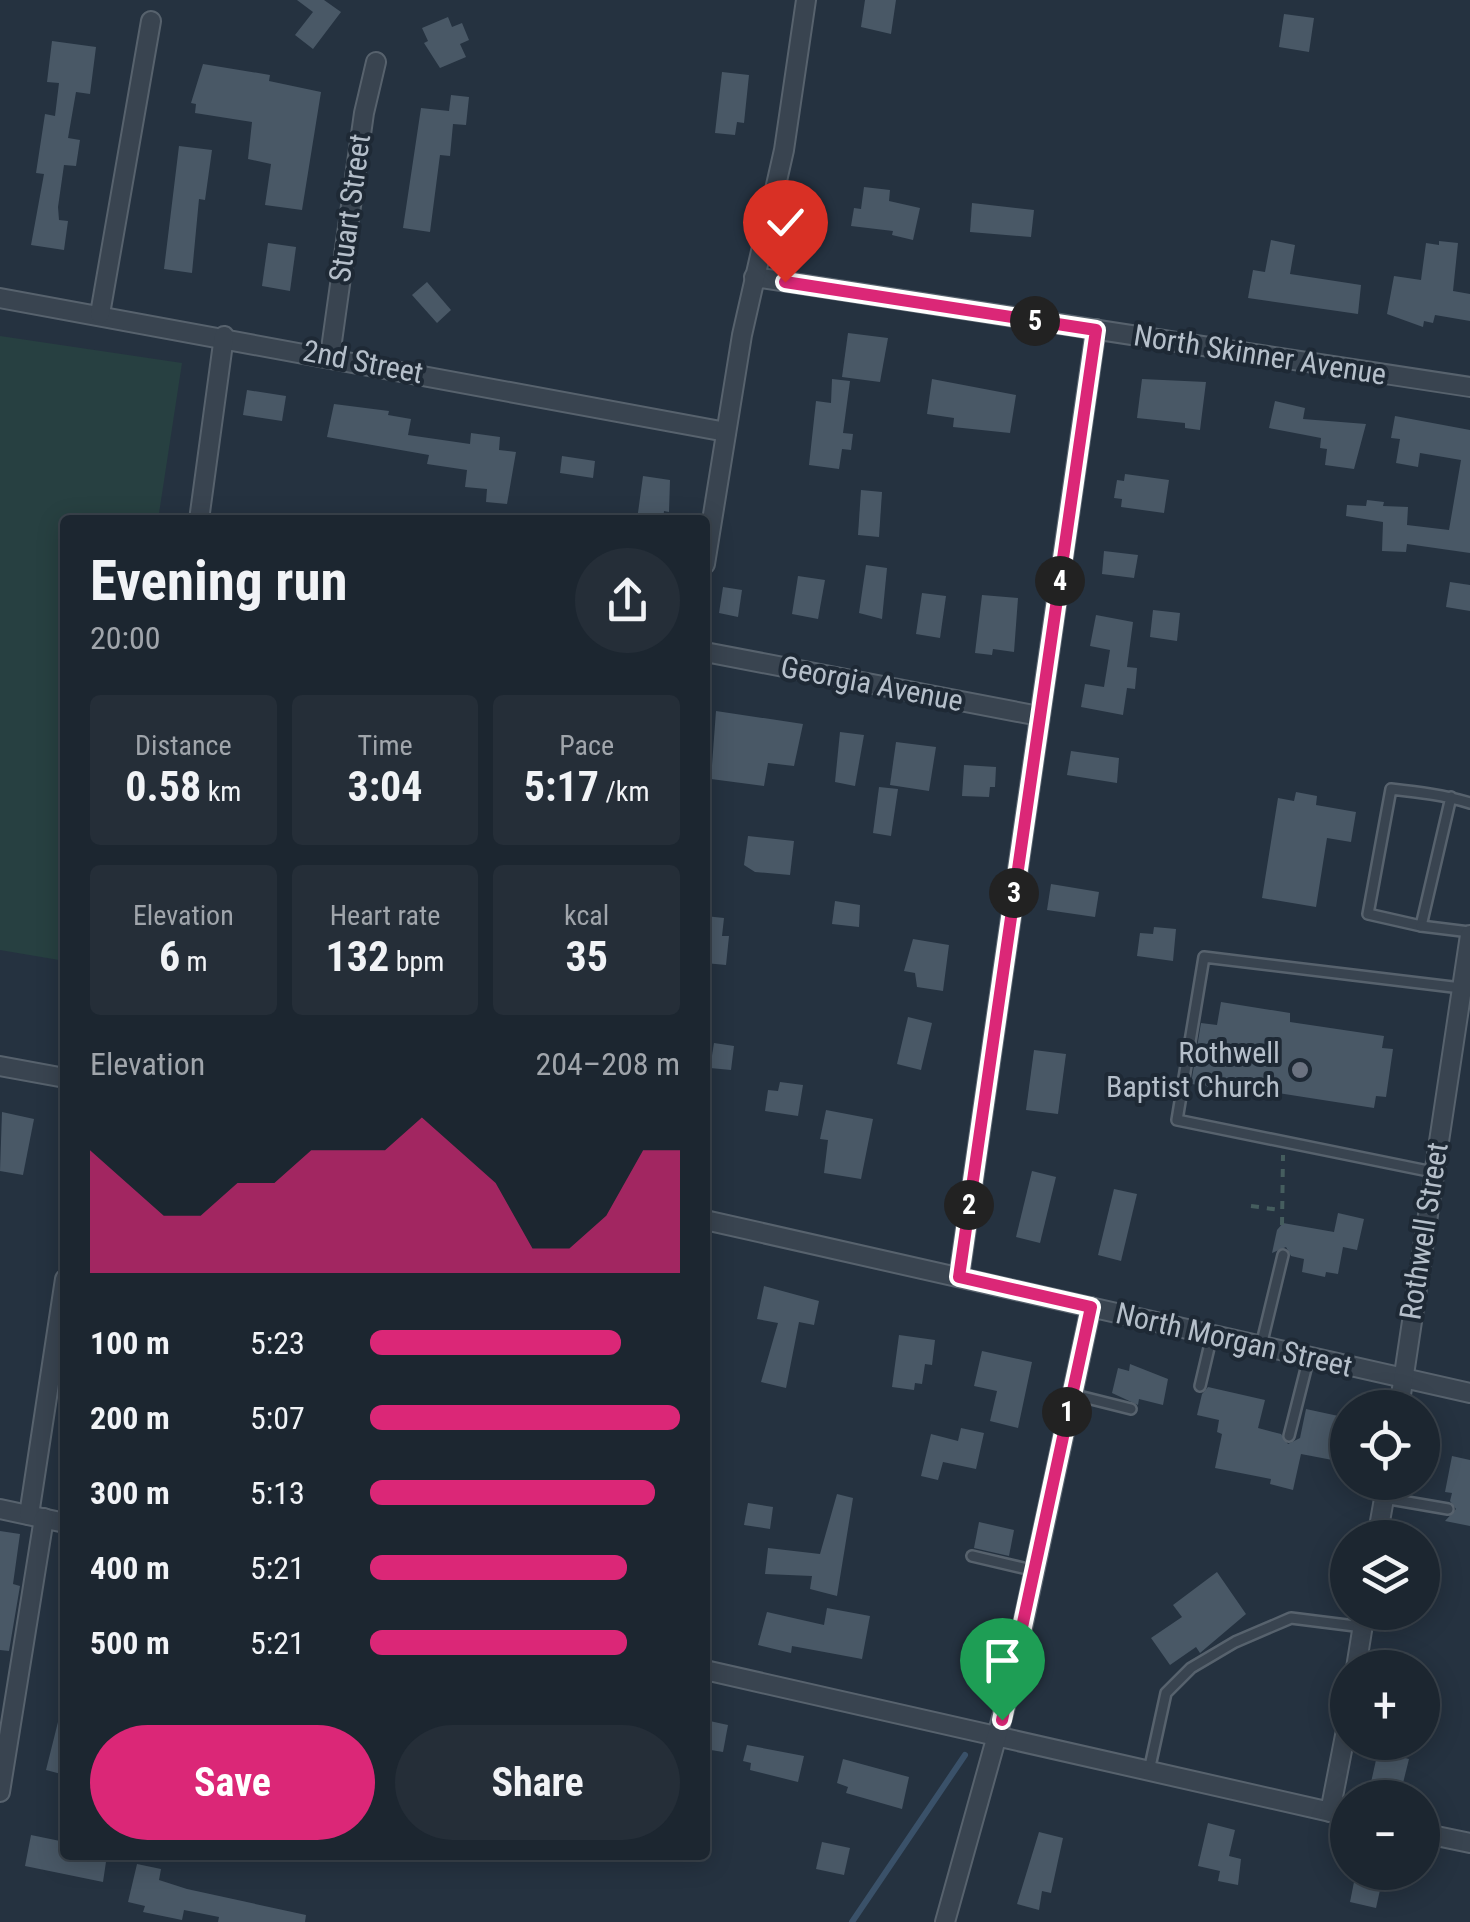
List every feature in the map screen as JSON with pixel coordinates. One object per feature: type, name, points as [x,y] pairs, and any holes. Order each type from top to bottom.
[{"type":"street","points":[[710,533],[754,277],[784,150],[806,0]]},
{"type":"street","points":[[100,314],[152,21]]},
{"type":"street","name":"Stuart Street","points":[[330,356],[364,112],[376,62]]},
{"type":"street","name":"North Skinner Avenue","points":[[754,277],[1470,387]]},
{"type":"street","name":"2nd Street","points":[[0,298],[224,336],[726,432]]},
{"type":"street","points":[[959,1277],[1096,330]]},
{"type":"street","points":[[200,515],[224,336]]},
{"type":"street","name":"Georgia Avenue","points":[[710,653],[1040,716]]},
{"type":"street","name":"Rothwell Street","points":[[1401,1390],[1470,934]]},
{"type":"street","points":[[0,1066],[60,1077]]},
{"type":"street","name":"North Morgan Street","points":[[710,1221],[1470,1393]]},
{"type":"street","points":[[946,1922],[997,1736],[1036,1571],[1091,1307]]},
{"type":"street","points":[[0,1792],[60,1321]]},
{"type":"street","points":[[0,1508],[60,1522]]},
{"type":"street","points":[[710,1671],[1330,1812]]},
{"type":"street","points":[[1440,1837],[1470,1843]]},
{"type":"lane","points":[[1470,803],[1391,789],[1368,914],[1470,934]]},
{"type":"lane","points":[[1421,926],[1451,797]]},
{"type":"lane","points":[[1433,1172],[1178,1120],[1204,956],[1461,988]]},
{"type":"lane","points":[[1261,1346],[1283,1255]]},
{"type":"lane","points":[[1200,1386],[1212,1336]]},
{"type":"lane","points":[[1289,1436],[1309,1357]]},
{"type":"lane","points":[[1072,1394],[1131,1408]]},
{"type":"lane","points":[[1418,1500],[1448,1509]]},
{"type":"lane","points":[[972,1556],[1036,1571]]},
{"type":"lane","points":[[1149,1772],[1166,1693],[1191,1668],[1234,1642],[1291,1618],[1330,1619]]},
{"type":"path","points":[[1281,1172],[1282,1225]]},
{"type":"path","points":[[1251,1206],[1280,1210]]},
{"type":"green space","points":[[0,336],[182,363],[159,515],[60,515],[60,960],[0,950]]},
{"type":"building","points":[[297,0],[324,0],[341,12],[313,49],[295,35],[313,12]]},
{"type":"building","points":[[865,0],[896,0],[891,34],[861,27]]},
{"type":"building","points":[[1284,14],[1314,18],[1309,52],[1279,47]]},
{"type":"building","points":[[448,17],[452,27],[462,23],[469,40],[460,44],[466,57],[440,68],[424,43],[428,41],[422,28]]},
{"type":"building","points":[[52,41],[96,47],[90,94],[76,92],[68,138],[80,140],[76,166],[64,165],[58,207],[59,220],[68,221],[64,250],[31,245],[44,174],[36,173],[45,114],[55,116],[59,83],[47,82]]},
{"type":"building","points":[[203,64],[270,75],[269,81],[321,92],[302,210],[265,205],[271,164],[248,159],[252,122],[195,113],[196,104],[191,103]]},
{"type":"building","points":[[722,72],[749,75],[744,123],[737,122],[735,135],[715,133]]},
{"type":"building","points":[[451,95],[469,97],[466,125],[453,124],[450,156],[440,155],[430,232],[403,228],[421,108],[449,111]]},
{"type":"building","points":[[179,146],[212,150],[205,200],[199,199],[192,273],[164,269]]},
{"type":"building","points":[[864,187],[890,190],[889,201],[920,208],[913,240],[892,235],[893,231],[851,226],[854,208],[861,209]]},
{"type":"building","points":[[972,203],[1034,210],[1031,237],[970,232]]},
{"type":"building","points":[[1271,240],[1295,245],[1290,274],[1361,285],[1358,314],[1248,298],[1253,270],[1265,272]]},
{"type":"building","points":[[1439,241],[1458,243],[1453,291],[1470,294],[1470,321],[1435,315],[1433,323],[1424,321],[1423,327],[1387,314],[1394,276],[1421,280],[1426,243],[1439,245]]},
{"type":"building","points":[[268,243],[296,247],[290,291],[262,286]]},
{"type":"building","points":[[427,282],[451,310],[437,323],[412,295]]},
{"type":"building","points":[[848,333],[888,338],[880,382],[842,377]]},
{"type":"building","points":[[832,379],[850,381],[843,433],[853,434],[851,450],[842,449],[839,469],[809,465],[816,401],[831,403]]},
{"type":"building","points":[[932,379],[1016,395],[1010,433],[953,427],[954,418],[927,414]]},
{"type":"building","points":[[1142,379],[1206,382],[1200,430],[1185,428],[1185,423],[1137,418]]},
{"type":"building","points":[[247,390],[286,396],[282,421],[243,415]]},
{"type":"building","points":[[1275,401],[1305,408],[1303,419],[1366,424],[1354,469],[1325,465],[1327,449],[1320,448],[1321,438],[1269,428]]},
{"type":"building","points":[[334,404],[389,411],[388,415],[411,419],[408,435],[470,444],[471,433],[500,437],[499,450],[516,452],[507,504],[486,502],[487,489],[465,487],[467,470],[427,464],[429,455],[327,437]]},
{"type":"building","points":[[1395,416],[1470,430],[1470,553],[1407,544],[1406,552],[1382,551],[1383,522],[1346,516],[1347,505],[1366,506],[1367,500],[1384,502],[1383,506],[1408,507],[1407,525],[1449,530],[1461,460],[1420,453],[1418,467],[1396,463],[1400,439],[1391,438]]},
{"type":"building","points":[[562,456],[595,461],[593,478],[560,473]]},
{"type":"building","points":[[1125,474],[1169,480],[1164,513],[1121,507],[1122,499],[1114,498],[1117,480],[1124,481]]},
{"type":"building","points":[[643,476],[670,480],[669,512],[638,515]]},
{"type":"building","points":[[861,490],[882,492],[879,537],[858,535]]},
{"type":"building","points":[[1104,551],[1138,555],[1134,578],[1102,574]]},
{"type":"building","points":[[866,565],[887,568],[882,619],[859,613]]},
{"type":"building","points":[[798,576],[825,580],[818,619],[792,614]]},
{"type":"building","points":[[1450,582],[1470,585],[1470,611],[1446,607]]},
{"type":"building","points":[[723,587],[742,590],[738,617],[719,613]]},
{"type":"building","points":[[922,593],[946,596],[940,638],[916,634]]},
{"type":"building","points":[[982,595],[1018,598],[1014,652],[993,649],[992,655],[975,653]]},
{"type":"building","points":[[1153,610],[1180,613],[1177,641],[1150,637]]},
{"type":"building","points":[[1096,615],[1133,622],[1127,667],[1137,668],[1135,689],[1127,688],[1123,715],[1081,707],[1085,684],[1104,687],[1110,650],[1090,646]]},
{"type":"building","points":[[716,711],[803,724],[794,766],[768,763],[764,786],[711,779]]},
{"type":"building","points":[[840,732],[864,735],[855,786],[835,782]]},
{"type":"building","points":[[896,742],[936,747],[929,791],[890,785]]},
{"type":"building","points":[[1071,751],[1119,758],[1117,783],[1067,775]]},
{"type":"building","points":[[964,765],[996,767],[995,787],[990,787],[989,797],[962,796]]},
{"type":"building","points":[[879,787],[898,789],[891,836],[873,833]]},
{"type":"building","points":[[1296,792],[1317,796],[1316,805],[1356,812],[1351,842],[1327,838],[1316,907],[1262,898],[1278,798],[1294,801]]},
{"type":"building","points":[[748,836],[794,841],[790,875],[755,872],[744,865]]},
{"type":"building","points":[[1051,884],[1099,892],[1095,917],[1047,910]]},
{"type":"building","points":[[835,901],[860,905],[859,927],[832,924]]},
{"type":"building","points":[[710,917],[724,918],[722,936],[729,936],[726,965],[710,963]]},
{"type":"building","points":[[1154,927],[1176,929],[1173,961],[1137,956],[1140,933],[1153,934]]},
{"type":"building","points":[[913,939],[949,945],[943,991],[917,987],[915,973],[904,971]]},
{"type":"building","name":"Rothwell Baptist Church","points":[[1221,1002],[1290,1013],[1290,1022],[1384,1036],[1382,1048],[1393,1049],[1386,1097],[1376,1096],[1374,1108],[1278,1093],[1277,1099],[1207,1090],[1207,1086],[1191,1084],[1201,1023],[1217,1025]]},
{"type":"building","points":[[908,1017],[932,1023],[921,1070],[897,1064]]},
{"type":"building","points":[[714,1043],[734,1046],[731,1070],[710,1068]]},
{"type":"building","points":[[1034,1050],[1066,1054],[1058,1114],[1026,1110]]},
{"type":"building","points":[[780,1082],[803,1085],[798,1116],[765,1111],[768,1090],[778,1091]]},
{"type":"building","points":[[826,1110],[873,1119],[861,1179],[824,1173],[828,1140],[820,1139]]},
{"type":"building","points":[[2,1112],[34,1119],[23,1175],[0,1171]]},
{"type":"building","points":[[1032,1171],[1056,1177],[1040,1243],[1016,1237]]},
{"type":"building","points":[[1114,1189],[1137,1194],[1121,1261],[1098,1255]]},
{"type":"building","points":[[1338,1213],[1364,1219],[1357,1250],[1343,1247],[1338,1274],[1326,1272],[1325,1277],[1302,1272],[1304,1259],[1291,1256],[1286,1247],[1272,1253],[1277,1230],[1283,1223],[1334,1232]]},
{"type":"building","points":[[764,1286],[819,1301],[814,1325],[799,1322],[786,1388],[761,1382],[778,1323],[757,1319]]},
{"type":"building","points":[[899,1335],[935,1340],[932,1365],[925,1364],[922,1384],[915,1383],[914,1390],[892,1387]]},
{"type":"building","points":[[982,1351],[1032,1362],[1018,1428],[990,1421],[997,1391],[974,1386]]},
{"type":"building","points":[[1130,1364],[1168,1379],[1163,1405],[1139,1399],[1138,1405],[1112,1393],[1118,1368],[1129,1371]]},
{"type":"building","points":[[1208,1387],[1265,1400],[1258,1428],[1281,1434],[1288,1444],[1300,1438],[1306,1409],[1330,1414],[1330,1460],[1301,1454],[1293,1490],[1270,1484],[1271,1479],[1215,1468],[1222,1434],[1217,1432],[1219,1420],[1197,1415],[1202,1394]]},
{"type":"building","points":[[961,1428],[984,1433],[976,1469],[943,1462],[938,1480],[921,1476],[931,1434],[958,1441]]},
{"type":"building","points":[[1452,1456],[1470,1460],[1470,1526],[1445,1521],[1456,1509],[1450,1501],[1452,1493],[1445,1492]]},
{"type":"building","points":[[837,1494],[853,1498],[837,1596],[810,1589],[812,1576],[765,1574],[768,1548],[820,1554]]},
{"type":"building","points":[[748,1503],[773,1507],[770,1529],[744,1525]]},
{"type":"building","points":[[979,1522],[1014,1530],[1009,1556],[974,1548]]},
{"type":"building","points":[[0,1531],[20,1534],[13,1584],[20,1586],[9,1651],[0,1650]]},
{"type":"building","points":[[1217,1572],[1246,1614],[1200,1653],[1196,1647],[1170,1665],[1151,1638],[1182,1617],[1173,1605]]},
{"type":"building","points":[[827,1608],[870,1616],[862,1659],[792,1646],[791,1653],[758,1645],[767,1612],[824,1625]]},
{"type":"building","points":[[59,1718],[60,1718],[60,1774],[46,1770]]},
{"type":"building","points":[[710,1721],[728,1725],[723,1752],[710,1750]]},
{"type":"building","points":[[747,1745],[804,1756],[798,1782],[750,1770],[751,1763],[743,1761]]},
{"type":"building","points":[[843,1759],[909,1777],[902,1809],[846,1793],[848,1787],[837,1783]]},
{"type":"building","points":[[1376,1760],[1409,1760],[1404,1780],[1372,1780]]},
{"type":"building","points":[[1208,1823],[1235,1830],[1229,1856],[1241,1859],[1238,1885],[1218,1881],[1220,1871],[1198,1866]]},
{"type":"building","points":[[1039,1832],[1063,1838],[1051,1893],[1042,1891],[1039,1910],[1017,1904]]},
{"type":"building","points":[[31,1835],[60,1841],[60,1860],[106,1860],[103,1882],[25,1866]]},
{"type":"building","points":[[822,1842],[850,1848],[844,1875],[816,1869]]},
{"type":"building","points":[[137,1864],[161,1869],[159,1880],[306,1915],[305,1922],[218,1922],[219,1917],[184,1910],[182,1920],[143,1912],[145,1906],[128,1902]]},
{"type":"building","points":[[1352,1890],[1380,1890],[1376,1908],[1350,1902]]},
{"type":"waterway","points":[[852,1922],[965,1755]]},
{"type":"place","name":"Rothwell Baptist Church","points":[[1300,1070]]},
{"type":"route","points":[[785,282],[1096,330],[959,1277],[1091,1307],[1002,1720]]}]
